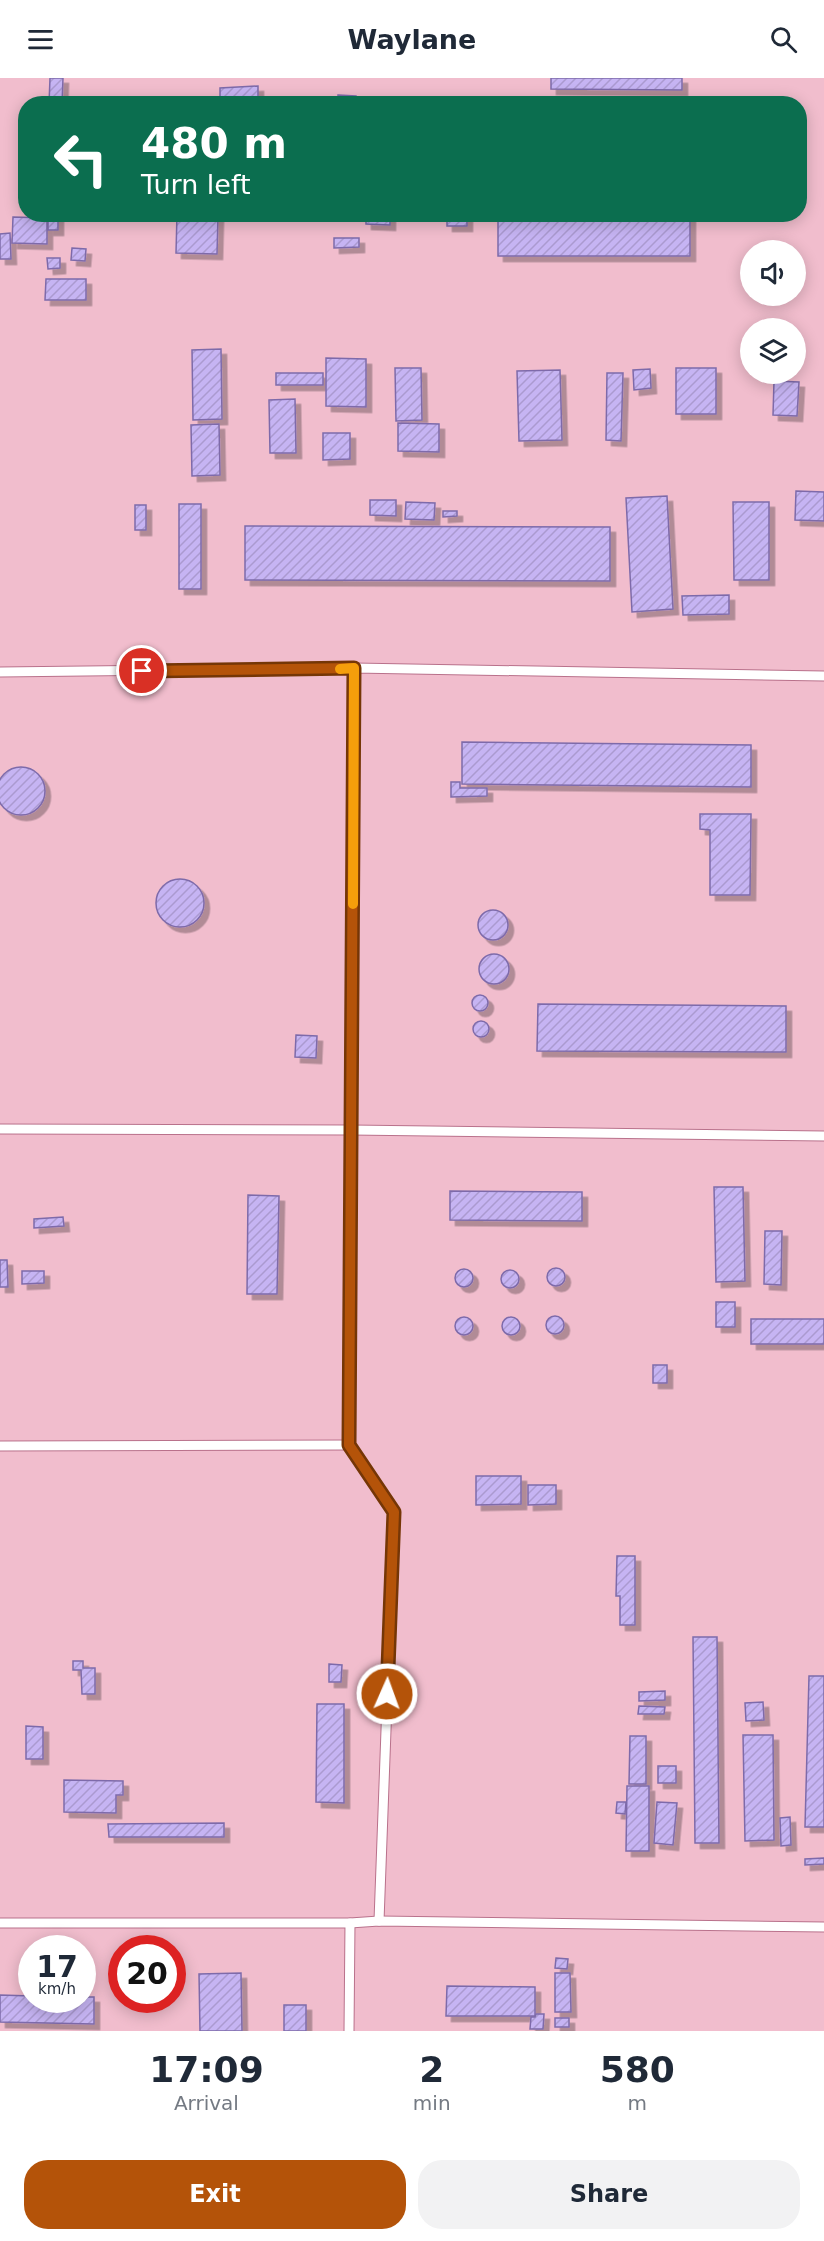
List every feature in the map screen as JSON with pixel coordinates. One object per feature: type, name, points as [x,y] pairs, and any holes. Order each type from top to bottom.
[{"type":"lane","points":[[354,668],[349,1445],[394,1512],[379,1921]]},
{"type":"lane","points":[[0,672],[354,668],[824,675]]},
{"type":"lane","points":[[0,1129],[351,1130],[824,1136]]},
{"type":"lane","points":[[0,1446],[349,1445]]},
{"type":"lane","points":[[0,1923],[350,1923],[379,1921],[824,1927]]},
{"type":"lane","points":[[349,2031],[350,1923]]},
{"type":"shaded area","points":[[0,78],[824,78],[824,2031],[0,2031]]},
{"type":"building","points":[[50,78],[63,78],[62,96],[49,96]]},
{"type":"building","points":[[551,78],[682,78],[682,90],[551,89]]},
{"type":"building","points":[[258,86],[258,96],[220,96],[220,88]]},
{"type":"building","points":[[13,217],[18,217],[18,222],[47,222],[47,244],[12,243]]},
{"type":"building","points":[[48,222],[58,222],[58,230],[48,230]]},
{"type":"building","points":[[177,222],[218,222],[217,254],[176,253]]},
{"type":"building","points":[[366,222],[390,222],[390,225],[366,224]]},
{"type":"building","points":[[447,222],[467,222],[467,226],[447,226]]},
{"type":"building","points":[[498,222],[690,222],[690,256],[498,256]]},
{"type":"building","points":[[10,233],[11,259],[0,259],[0,234]]},
{"type":"building","points":[[334,238],[359,238],[359,247],[334,248]]},
{"type":"building","points":[[72,248],[86,249],[85,261],[71,260]]},
{"type":"building","points":[[47,258],[60,258],[60,268],[48,269]]},
{"type":"building","points":[[46,279],[86,279],[86,300],[45,300]]},
{"type":"building","points":[[221,349],[222,419],[193,420],[192,350]]},
{"type":"building","points":[[326,358],[366,359],[366,407],[326,406]]},
{"type":"building","points":[[395,368],[421,368],[422,420],[396,421]]},
{"type":"building","points":[[676,368],[716,368],[716,414],[676,414]]},
{"type":"building","points":[[650,369],[651,388],[634,390],[633,370]]},
{"type":"building","points":[[560,370],[562,440],[519,441],[517,371]]},
{"type":"building","points":[[276,373],[323,373],[323,385],[276,385]]},
{"type":"building","points":[[607,373],[623,373],[621,441],[606,440]]},
{"type":"building","points":[[774,384],[799,384],[797,416],[773,415]]},
{"type":"building","points":[[295,399],[296,453],[270,453],[269,400]]},
{"type":"building","points":[[398,423],[439,424],[439,452],[398,451]]},
{"type":"building","points":[[219,424],[220,475],[192,476],[191,425]]},
{"type":"building","points":[[323,433],[350,433],[350,459],[323,460]]},
{"type":"building","points":[[796,491],[824,492],[824,521],[795,520]]},
{"type":"building","points":[[667,496],[673,609],[632,612],[626,498]]},
{"type":"building","points":[[370,500],[396,500],[396,516],[370,515]]},
{"type":"building","points":[[406,502],[435,503],[434,520],[405,519]]},
{"type":"building","points":[[733,502],[769,502],[769,580],[734,580]]},
{"type":"building","points":[[179,504],[201,504],[201,589],[179,589]]},
{"type":"building","points":[[135,505],[146,505],[146,530],[135,530]]},
{"type":"building","points":[[443,511],[457,511],[457,516],[443,517]]},
{"type":"building","points":[[245,526],[610,527],[610,581],[245,580]]},
{"type":"building","points":[[729,595],[729,614],[683,615],[682,596]]},
{"type":"building","points":[[462,742],[751,745],[751,787],[462,784]]},
{"type":"building","points":[[21,767],[34,771],[41,778],[45,791],[41,804],[30,813],[21,815],[12,813],[4,808],[-1,800],[-1,782],[4,774],[12,769]]},
{"type":"building","points":[[451,782],[460,782],[460,788],[487,788],[487,796],[451,797]]},
{"type":"building","points":[[700,814],[751,814],[750,895],[710,895],[710,830],[700,829]]},
{"type":"building","points":[[175,879],[185,879],[197,886],[204,898],[204,908],[197,920],[185,927],[175,927],[160,916],[156,908],[156,898],[167,883]]},
{"type":"building","points":[[493,910],[504,914],[508,925],[504,936],[493,940],[482,936],[478,925],[482,914]]},
{"type":"building","points":[[494,954],[505,958],[509,969],[505,980],[494,984],[483,980],[479,969],[483,958]]},
{"type":"building","points":[[480,995],[486,997],[488,1003],[486,1009],[480,1011],[474,1009],[472,1003],[474,997]]},
{"type":"building","points":[[538,1004],[786,1006],[786,1052],[537,1051]]},
{"type":"building","points":[[481,1021],[487,1023],[489,1029],[487,1035],[481,1037],[475,1035],[473,1029],[475,1023]]},
{"type":"building","points":[[296,1035],[317,1036],[316,1058],[295,1057]]},
{"type":"building","points":[[714,1187],[743,1187],[745,1281],[716,1282]]},
{"type":"building","points":[[450,1191],[582,1192],[582,1221],[450,1220]]},
{"type":"building","points":[[248,1195],[279,1196],[277,1294],[247,1294]]},
{"type":"building","points":[[63,1217],[64,1226],[34,1228],[34,1219]]},
{"type":"building","points":[[765,1231],[782,1231],[781,1285],[764,1284]]},
{"type":"building","points":[[0,1260],[7,1260],[8,1287],[0,1287]]},
{"type":"building","points":[[556,1268],[562,1271],[565,1277],[562,1283],[556,1286],[550,1283],[547,1277],[550,1271]]},
{"type":"building","points":[[464,1269],[470,1272],[473,1278],[470,1284],[464,1287],[458,1284],[455,1278],[458,1272]]},
{"type":"building","points":[[510,1270],[516,1273],[519,1279],[516,1285],[510,1288],[504,1285],[501,1279],[504,1273]]},
{"type":"building","points":[[22,1271],[44,1271],[44,1283],[22,1284]]},
{"type":"building","points":[[716,1302],[735,1302],[735,1327],[716,1327]]},
{"type":"building","points":[[555,1316],[561,1319],[564,1325],[561,1331],[555,1334],[549,1331],[546,1325],[549,1319]]},
{"type":"building","points":[[464,1317],[470,1320],[473,1326],[470,1332],[464,1335],[458,1332],[455,1326],[458,1320]]},
{"type":"building","points":[[511,1317],[517,1320],[520,1326],[517,1332],[511,1335],[505,1332],[502,1326],[505,1320]]},
{"type":"building","points":[[751,1319],[824,1319],[824,1344],[751,1344]]},
{"type":"building","points":[[653,1365],[667,1365],[667,1383],[653,1383]]},
{"type":"building","points":[[476,1476],[521,1476],[521,1504],[476,1505]]},
{"type":"building","points":[[528,1485],[556,1485],[556,1504],[528,1505]]},
{"type":"building","points":[[617,1556],[635,1556],[635,1625],[620,1625],[620,1596],[616,1596]]},
{"type":"building","points":[[693,1637],[717,1637],[719,1843],[695,1843]]},
{"type":"building","points":[[73,1661],[83,1661],[83,1668],[95,1668],[95,1694],[82,1694],[81,1670],[73,1670]]},
{"type":"building","points":[[329,1664],[342,1665],[341,1682],[329,1682]]},
{"type":"building","points":[[809,1676],[824,1676],[824,1827],[805,1827]]},
{"type":"building","points":[[665,1691],[665,1700],[639,1701],[639,1692]]},
{"type":"building","points":[[763,1702],[764,1720],[746,1721],[745,1703]]},
{"type":"building","points":[[317,1704],[344,1704],[344,1803],[316,1802]]},
{"type":"building","points":[[639,1706],[665,1707],[664,1714],[638,1714]]},
{"type":"building","points":[[26,1726],[43,1727],[43,1759],[26,1759]]},
{"type":"building","points":[[743,1735],[773,1735],[774,1840],[745,1841]]},
{"type":"building","points":[[630,1736],[646,1736],[646,1784],[629,1784]]},
{"type":"building","points":[[658,1766],[676,1766],[676,1783],[658,1783]]},
{"type":"building","points":[[64,1780],[123,1781],[123,1795],[116,1795],[116,1813],[64,1812]]},
{"type":"building","points":[[627,1786],[649,1786],[649,1851],[626,1851]]},
{"type":"building","points":[[617,1802],[626,1802],[625,1814],[616,1813]]},
{"type":"building","points":[[657,1802],[677,1803],[673,1845],[654,1843]]},
{"type":"building","points":[[790,1817],[791,1845],[781,1846],[780,1818]]},
{"type":"building","points":[[224,1823],[224,1837],[109,1837],[108,1824]]},
{"type":"building","points":[[824,1858],[824,1864],[805,1865],[805,1859]]},
{"type":"building","points":[[556,1958],[568,1959],[567,1969],[555,1968]]},
{"type":"building","points":[[241,1973],[242,2031],[200,2031],[199,1974]]},
{"type":"building","points":[[555,1973],[570,1973],[571,2012],[555,2012]]},
{"type":"building","points":[[447,1986],[535,1987],[535,2016],[446,2016]]},
{"type":"building","points":[[0,1995],[18,1996],[18,2013],[94,2013],[94,2024],[0,2022]]},
{"type":"building","points":[[284,2005],[306,2005],[306,2031],[284,2031]]},
{"type":"building","points":[[536,2014],[544,2014],[543,2029],[530,2029],[531,2017],[535,2017]]},
{"type":"building","points":[[555,2018],[569,2018],[569,2027],[555,2027]]},
{"type":"slow traffic","points":[[340,669],[354,668],[353,904]]},
{"type":"route","points":[[142,671],[354,668],[349,1445],[394,1512],[387,1694]]}]
